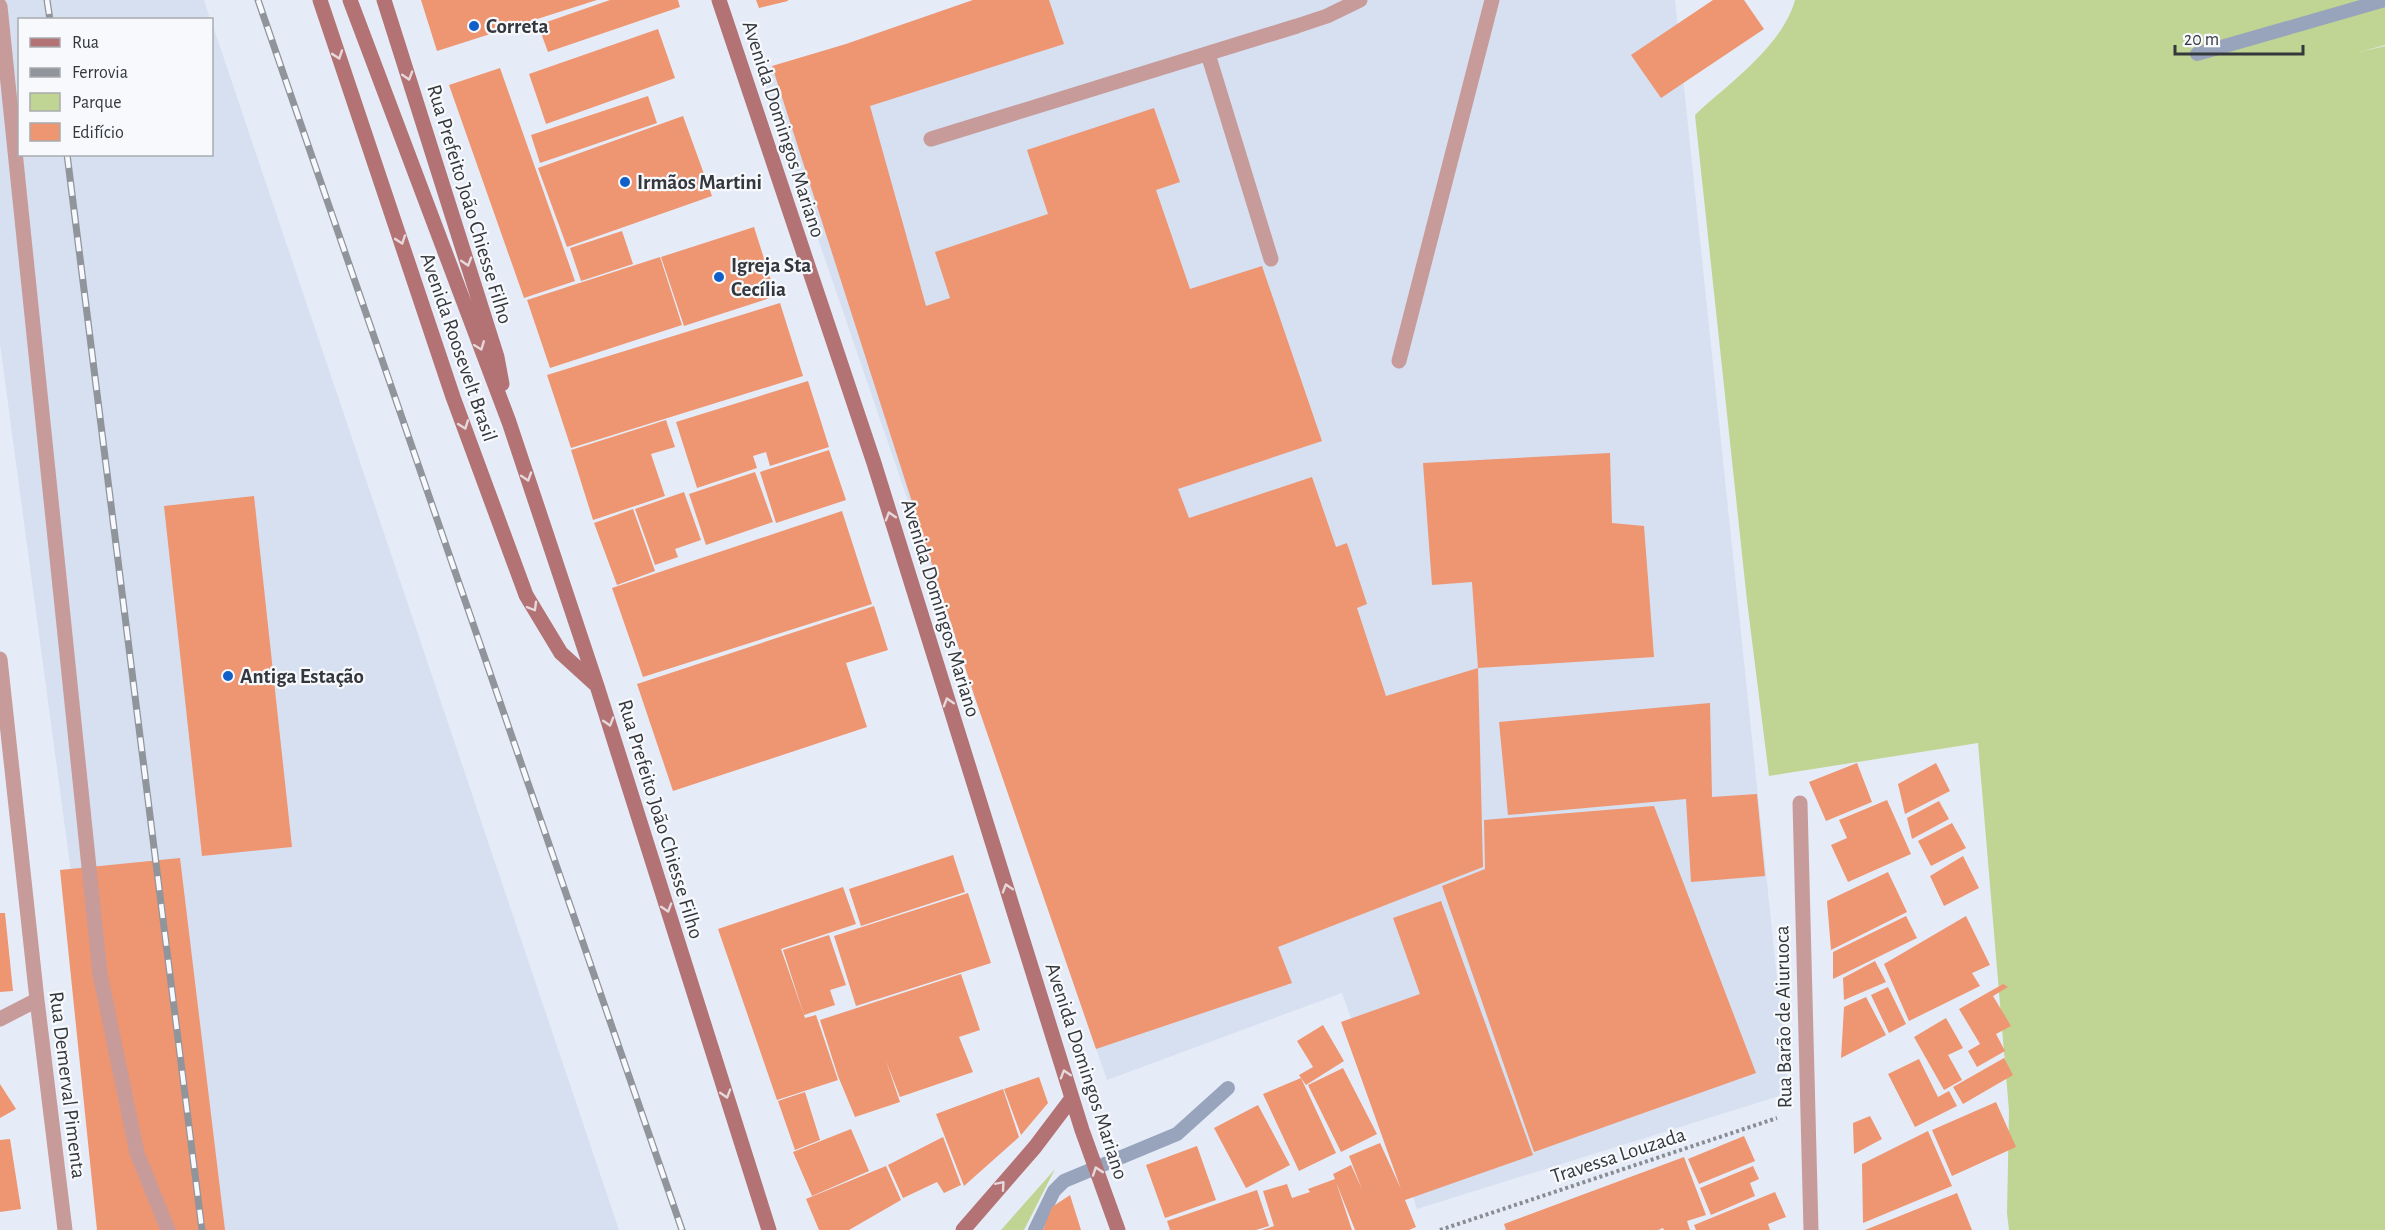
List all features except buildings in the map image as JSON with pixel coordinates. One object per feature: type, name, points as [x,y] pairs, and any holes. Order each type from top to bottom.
[{"type":"main road","name":"Avenida Roosevelt Brasil","points":[[320,0],[453,397],[526,595],[561,653],[597,686]]},
{"type":"main road","name":"Rua Prefeito João Chiesse Filho","points":[[350,0],[509,422],[597,686],[769,1230]]},
{"type":"main road","name":"Rua Prefeito João Chiesse Filho","points":[[384,0],[497,357],[509,422]]},
{"type":"main road","name":"Avenida Domingos Mariano","points":[[719,0],[874,463],[1082,1130],[1118,1230]]},
{"type":"main road","points":[[963,1230],[1035,1147],[1072,1098]]},
{"type":"street","points":[[931,139],[1327,16],[1360,0]]},
{"type":"street","points":[[1400,361],[1492,0]]},
{"type":"street","points":[[0,6],[100,974],[137,1153],[168,1230]]},
{"type":"street","points":[[1208,54],[1271,259]]},
{"type":"street","name":"Rua Demerval Pimenta","points":[[0,659],[65,1230]]},
{"type":"street","name":"Rua Barão de Aiuruoca","points":[[1800,803],[1806,1108],[1811,1230]]},
{"type":"street","points":[[0,1019],[37,999]]},
{"type":"path","name":"Travessa Louzada","points":[[1440,1230],[1806,1108]]},
{"type":"shaded area","points":[[0,0],[204,0],[210,18],[18,18],[18,156],[213,156],[213,26],[619,1230],[119,1230],[0,344]]},
{"type":"shaded area","points":[[973,0],[1675,0],[1789,1093],[1417,1209],[1342,993],[1107,1080],[760,70],[846,44]]},
{"type":"green space","points":[[1795,0],[2385,0],[2385,45],[2360,52],[2385,46],[2385,1230],[2009,1230],[2007,1213],[2009,1111],[1978,743],[1769,776],[1747,601],[1695,115],[1767,49],[1779,33]]},
{"type":"green space","points":[[1055,1169],[1024,1230],[1001,1230]]},
{"type":"waterway","points":[[2197,54],[2385,0]]},
{"type":"waterway","points":[[1035,1230],[1054,1191],[1064,1181],[1177,1134],[1228,1088]]},
{"type":"railway","points":[[47,0],[50,18]]},
{"type":"railway","points":[[258,0],[682,1230]]},
{"type":"railway","points":[[67,156],[202,1230]]},
{"type":"place","name":"Correta","points":[[474,26]]},
{"type":"place","name":"Irmãos Martini","points":[[625,182]]},
{"type":"place","name":"Igreja Sta Cecília","points":[[719,277]]},
{"type":"place","name":"Antiga Estação","points":[[228,676]]}]
